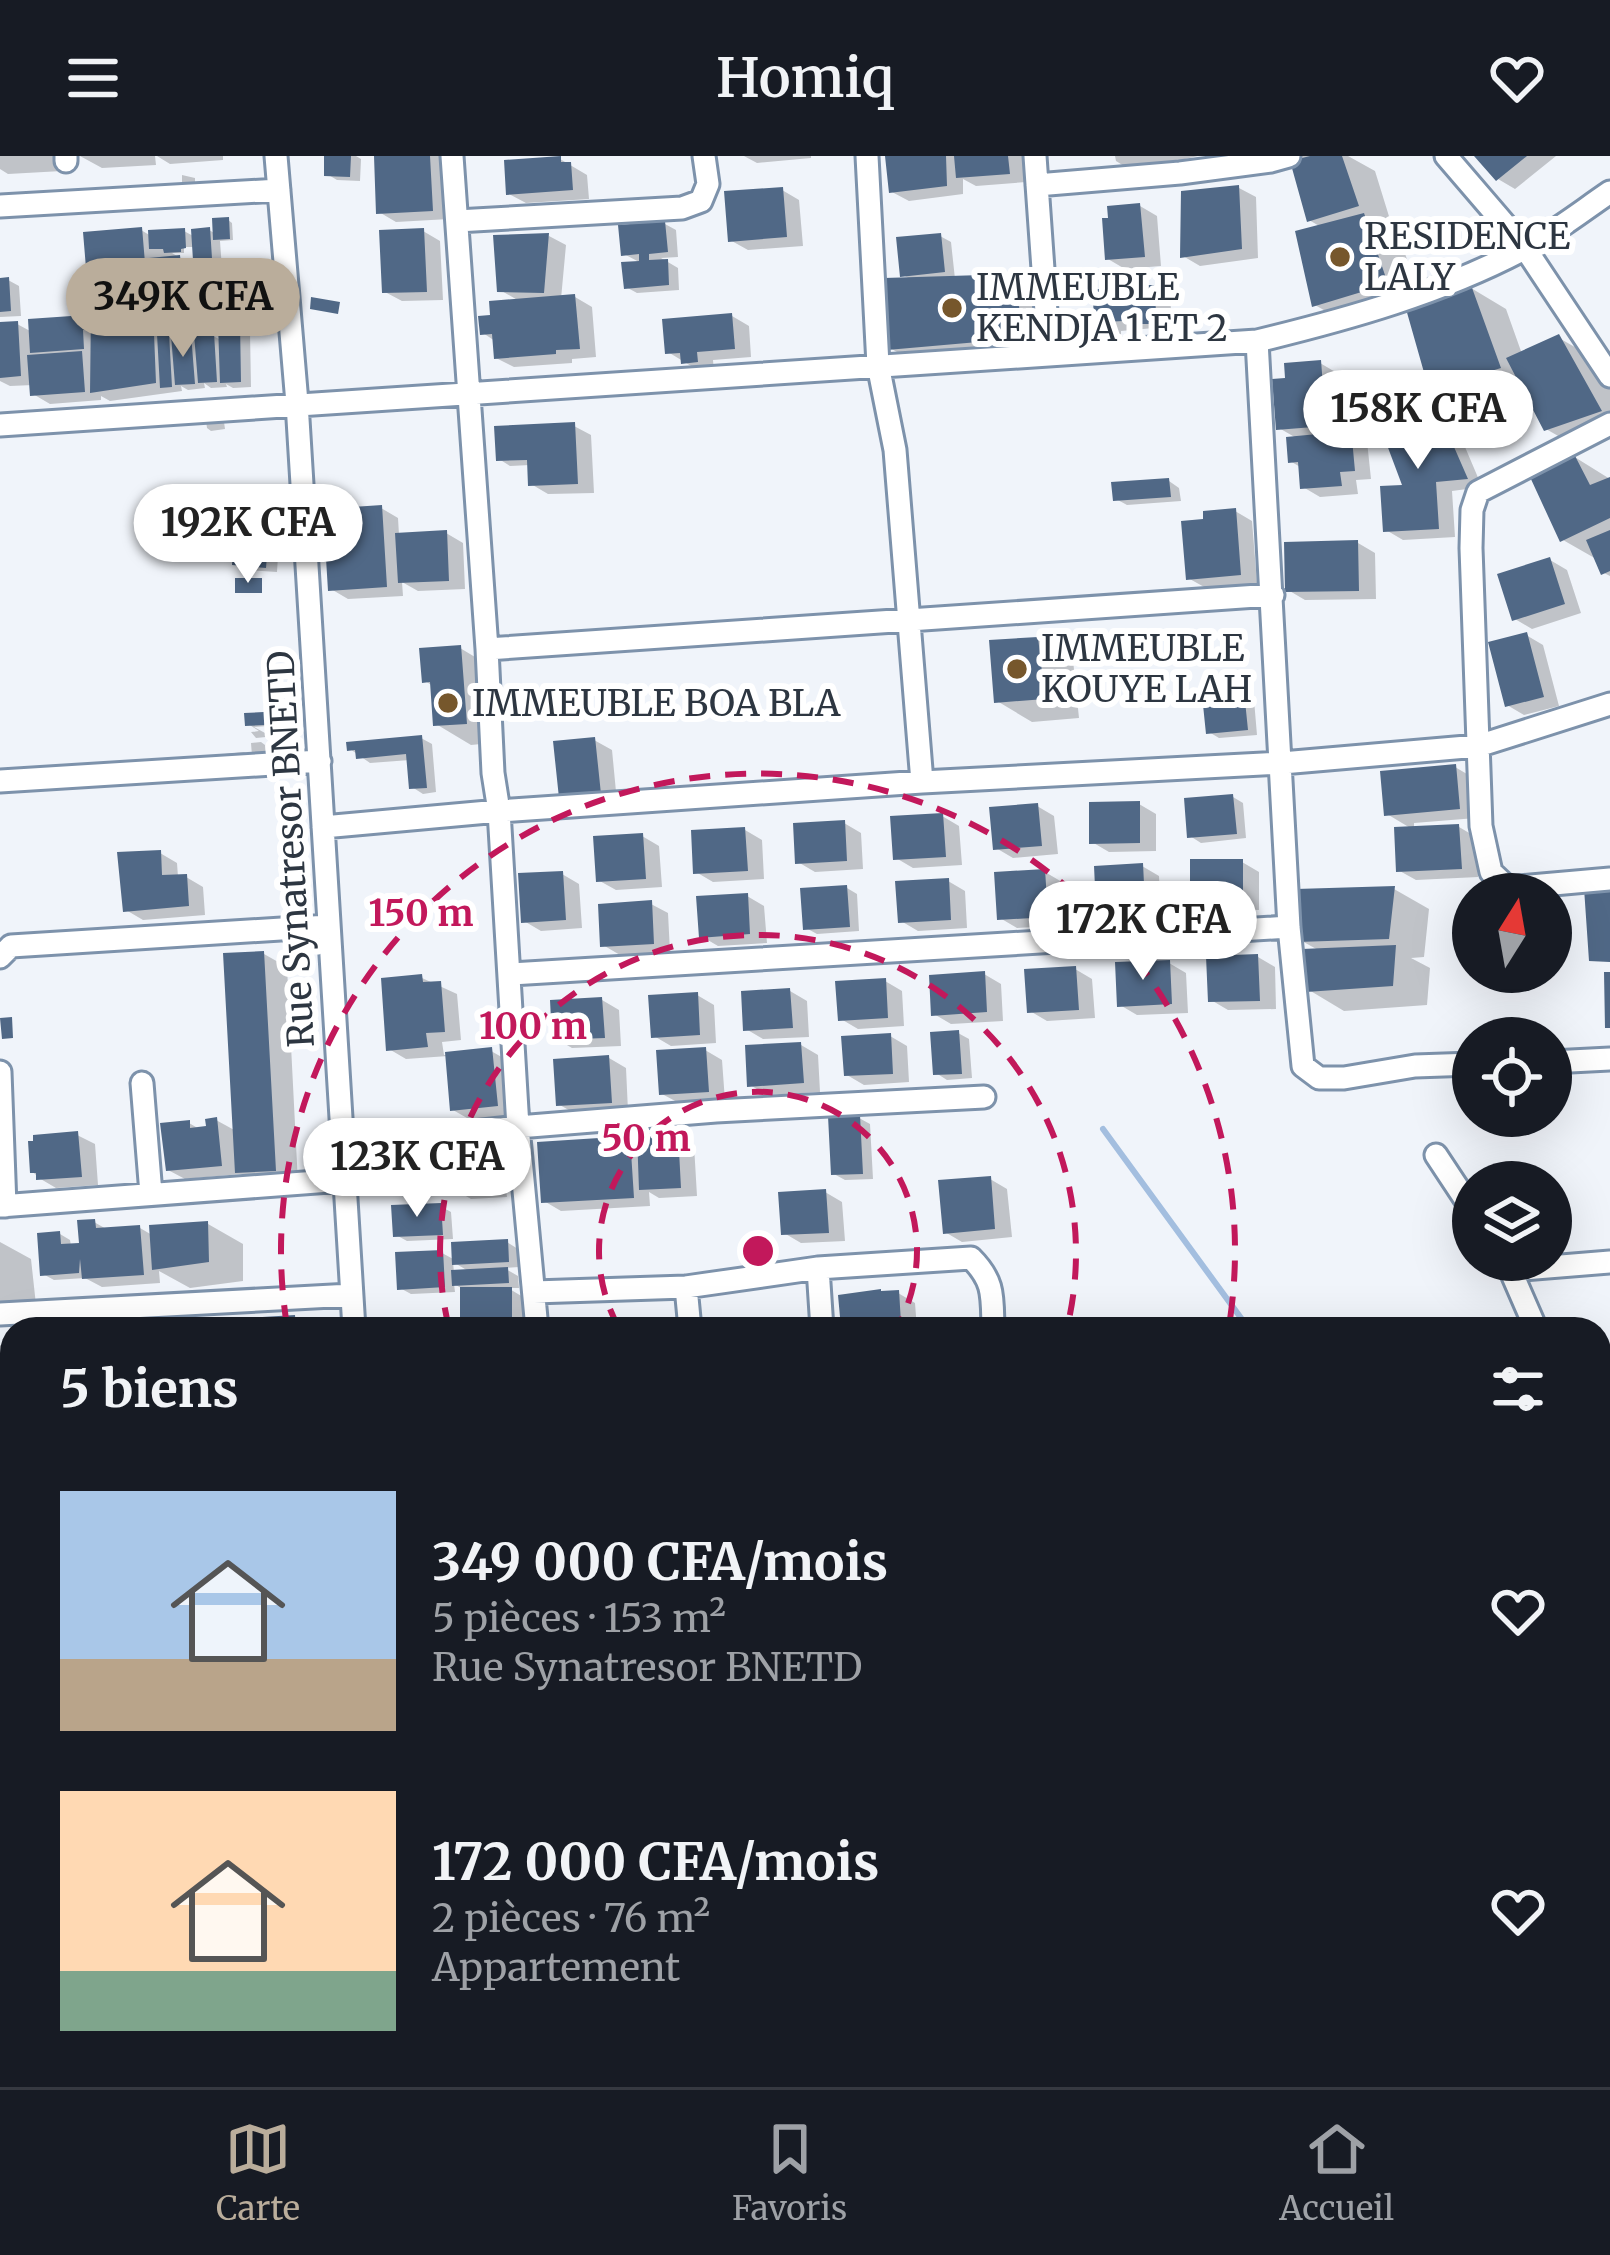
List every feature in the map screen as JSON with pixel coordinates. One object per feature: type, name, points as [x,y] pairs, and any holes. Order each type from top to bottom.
[{"type":"street","name":"Rue Synatresor BNETD","points":[[276,156],[320,761],[353,1317]]},
{"type":"street","points":[[452,156],[518,1127],[536,1317]]},
{"type":"street","points":[[457,221],[682,208],[701,201],[708,184],[704,156]]},
{"type":"street","points":[[867,156],[878,365],[895,450],[922,782]]},
{"type":"street","points":[[1035,156],[1049,353]]},
{"type":"street","points":[[1037,185],[1180,173],[1288,156]]},
{"type":"street","points":[[1446,156],[1525,248],[1610,376]]},
{"type":"street","points":[[0,206],[279,190]]},
{"type":"street","points":[[0,425],[1257,341],[1385,307],[1525,248],[1610,191]]},
{"type":"street","points":[[1257,341],[1289,927],[1304,1066],[1319,1078],[1343,1078],[1452,1065]]},
{"type":"street","points":[[1610,424],[1478,492],[1471,548],[1481,826],[1491,872],[1508,887],[1610,879]]},
{"type":"street","points":[[488,650],[1273,595]]},
{"type":"street","points":[[322,827],[1478,746],[1610,704]]},
{"type":"street","points":[[0,781],[320,761]]},
{"type":"street","points":[[0,957],[11,946],[328,926]]},
{"type":"street","points":[[511,974],[1289,927]]},
{"type":"street","points":[[1572,1061],[1610,1059]]},
{"type":"street","points":[[0,1072],[2,1206],[344,1180]]},
{"type":"street","points":[[142,1083],[151,1194]]},
{"type":"street","points":[[340,1147],[716,1111],[984,1096]]},
{"type":"street","points":[[1436,1155],[1452,1179]]},
{"type":"street","points":[[534,1292],[686,1287],[818,1268],[971,1258],[991,1284],[992,1317]]},
{"type":"street","points":[[1572,1263],[1610,1262]]},
{"type":"street","points":[[818,1268],[821,1317]]},
{"type":"street","points":[[1516,1281],[1532,1317]]},
{"type":"street","points":[[686,1287],[689,1317]]},
{"type":"street","points":[[0,1314],[351,1295]]},
{"type":"building","points":[[324,156],[351,156],[350,177],[324,176]]},
{"type":"building","points":[[374,156],[430,156],[433,211],[376,214]]},
{"type":"building","points":[[561,156],[561,162],[571,162],[573,190],[506,195],[504,160]]},
{"type":"building","points":[[885,156],[946,156],[947,186],[889,193]]},
{"type":"building","points":[[954,156],[1008,156],[1010,174],[956,178]]},
{"type":"building","points":[[1342,156],[1359,206],[1307,222],[1290,161]]},
{"type":"building","points":[[1474,156],[1527,156],[1496,181]]},
{"type":"building","points":[[1239,185],[1242,249],[1180,258],[1181,191]]},
{"type":"building","points":[[783,187],[787,237],[728,242],[724,191]]},
{"type":"building","points":[[1140,203],[1145,257],[1105,260],[1102,218],[1108,218],[1107,206]]},
{"type":"building","name":"RESIDENCE LALY","points":[[1364,213],[1388,284],[1312,307],[1295,231]]},
{"type":"building","points":[[229,217],[230,239],[213,240],[212,218]]},
{"type":"building","points":[[665,221],[668,252],[649,254],[649,260],[668,259],[669,285],[624,289],[621,262],[639,261],[639,254],[621,256],[618,225]]},
{"type":"building","points":[[142,227],[147,287],[88,292],[83,232]]},
{"type":"building","points":[[210,227],[215,306],[196,307],[191,229]]},
{"type":"building","points":[[185,228],[186,248],[181,252],[149,249],[148,230]]},
{"type":"building","points":[[424,228],[427,292],[382,293],[379,230]]},
{"type":"building","points":[[549,233],[544,293],[497,292],[493,235]]},
{"type":"building","points":[[941,233],[945,272],[900,277],[896,237]]},
{"type":"building","points":[[180,255],[185,303],[154,306],[149,258]]},
{"type":"building","name":"IMMEUBLE KENDJA 1 ET 2","points":[[1015,274],[1023,338],[887,350],[884,278]]},
{"type":"building","points":[[9,277],[11,311],[0,312],[0,278]]},
{"type":"building","points":[[1154,285],[1157,324],[1105,322],[1105,327],[1095,328],[1092,290]]},
{"type":"building","points":[[1471,285],[1501,368],[1429,390],[1406,309]]},
{"type":"building","points":[[217,293],[236,293],[236,317],[217,317]]},
{"type":"building","points":[[575,294],[580,349],[494,359],[492,334],[480,335],[478,316],[490,315],[489,301]]},
{"type":"building","points":[[311,297],[340,302],[338,314],[310,309]]},
{"type":"building","points":[[153,309],[156,383],[90,393],[91,311]]},
{"type":"building","points":[[732,313],[735,349],[697,352],[698,362],[681,364],[680,353],[665,354],[662,319]]},
{"type":"building","points":[[86,315],[84,349],[30,353],[28,319]]},
{"type":"building","points":[[18,321],[21,376],[0,378],[0,322]]},
{"type":"building","points":[[240,323],[241,382],[220,383],[218,324]]},
{"type":"building","points":[[169,333],[172,387],[160,388],[157,334]]},
{"type":"building","points":[[214,333],[217,382],[198,383],[194,334]]},
{"type":"building","points":[[191,334],[195,384],[175,385],[171,335]]},
{"type":"building","points":[[1559,334],[1602,411],[1544,431],[1506,358]]},
{"type":"building","points":[[82,351],[85,392],[30,396],[27,355]]},
{"type":"building","points":[[1321,360],[1326,426],[1276,430],[1272,379],[1285,378],[1284,363]]},
{"type":"building","points":[[1437,408],[1468,479],[1436,482],[1439,529],[1383,532],[1380,486],[1402,485],[1381,429]]},
{"type":"building","points":[[575,422],[578,484],[528,486],[527,460],[496,461],[494,426]]},
{"type":"building","points":[[1351,428],[1355,471],[1340,472],[1342,486],[1300,489],[1298,462],[1288,463],[1286,437]]},
{"type":"building","points":[[1573,452],[1590,485],[1610,477],[1610,518],[1560,542],[1530,477]]},
{"type":"building","points":[[1169,478],[1171,497],[1113,501],[1111,482]]},
{"type":"building","points":[[382,505],[387,587],[328,591],[323,509]]},
{"type":"building","points":[[1236,508],[1241,575],[1186,580],[1181,521],[1203,519],[1203,511]]},
{"type":"building","points":[[234,529],[269,531],[266,568],[232,565]]},
{"type":"building","points":[[447,530],[449,581],[398,583],[395,533]]},
{"type":"building","points":[[1610,530],[1610,571],[1601,575],[1586,540]]},
{"type":"building","points":[[1358,540],[1359,591],[1285,592],[1284,542]]},
{"type":"building","points":[[1550,557],[1565,604],[1512,621],[1497,574]]},
{"type":"building","points":[[235,578],[262,578],[262,593],[235,593]]},
{"type":"building","points":[[1527,632],[1544,697],[1505,707],[1488,642]]},
{"type":"building","name":"IMMEUBLE KOUYE LAH","points":[[1038,637],[1045,699],[994,703],[989,640]]},
{"type":"building","name":"IMMEUBLE BOA BLA","points":[[461,645],[467,724],[433,726],[430,682],[422,683],[419,648]]},
{"type":"building","points":[[1244,691],[1248,730],[1206,734],[1202,695]]},
{"type":"building","points":[[264,712],[265,725],[245,726],[244,713]]},
{"type":"building","points":[[422,735],[427,788],[409,789],[406,754],[356,759],[355,750],[347,751],[346,742]]},
{"type":"building","points":[[595,737],[601,794],[559,798],[553,741]]},
{"type":"building","points":[[1456,764],[1460,809],[1384,816],[1380,771]]},
{"type":"building","points":[[1233,794],[1237,834],[1187,838],[1184,798]]},
{"type":"building","points":[[1140,801],[1140,843],[1089,844],[1089,802]]},
{"type":"building","points":[[1038,803],[1042,846],[993,850],[989,807]]},
{"type":"building","points":[[943,813],[946,857],[893,860],[890,816]]},
{"type":"building","points":[[845,820],[847,861],[795,864],[793,823]]},
{"type":"building","points":[[1459,824],[1462,869],[1396,872],[1394,827]]},
{"type":"building","points":[[745,827],[748,871],[693,874],[691,830]]},
{"type":"building","points":[[643,833],[646,879],[596,882],[593,836]]},
{"type":"building","points":[[161,850],[162,875],[187,874],[189,906],[123,912],[117,852]]},
{"type":"building","points":[[1190,859],[1243,859],[1243,902],[1190,901]]},
{"type":"building","points":[[1143,863],[1145,905],[1096,908],[1094,866]]},
{"type":"building","points":[[1045,869],[1048,917],[997,920],[994,872]]},
{"type":"building","points":[[563,871],[566,920],[521,923],[518,873]]},
{"type":"building","points":[[949,878],[951,920],[898,923],[895,881]]},
{"type":"building","points":[[847,885],[850,927],[803,930],[800,888]]},
{"type":"building","points":[[1395,886],[1389,939],[1297,942],[1296,889]]},
{"type":"building","points":[[1610,886],[1610,962],[1589,961],[1584,888]]},
{"type":"building","points":[[748,893],[750,934],[699,938],[696,896]]},
{"type":"building","points":[[652,900],[654,944],[600,947],[598,904]]},
{"type":"building","points":[[1396,945],[1393,986],[1306,992],[1302,949]]},
{"type":"building","points":[[264,951],[276,1171],[235,1173],[223,953]]},
{"type":"building","points":[[1258,954],[1260,1001],[1208,1002],[1206,956]]},
{"type":"building","points":[[1170,960],[1172,1004],[1117,1007],[1115,962]]},
{"type":"building","points":[[1076,966],[1079,1010],[1027,1013],[1024,969]]},
{"type":"building","points":[[985,971],[987,1012],[931,1016],[929,975]]},
{"type":"building","points":[[1604,972],[1610,972],[1610,1028],[1605,1028]]},
{"type":"building","points":[[422,974],[423,982],[441,981],[445,1032],[426,1033],[428,1047],[386,1051],[381,978]]},
{"type":"building","points":[[886,978],[888,1018],[838,1021],[835,981]]},
{"type":"building","points":[[790,988],[793,1028],[743,1031],[741,991]]},
{"type":"building","points":[[698,992],[700,1035],[651,1038],[648,995]]},
{"type":"building","points":[[602,997],[605,1038],[552,1040],[550,1000]]},
{"type":"building","points":[[12,1017],[13,1038],[2,1039],[0,1018]]},
{"type":"building","points":[[959,1030],[962,1074],[933,1075],[930,1032]]},
{"type":"building","points":[[891,1033],[893,1074],[844,1076],[841,1036]]},
{"type":"building","points":[[801,1042],[804,1083],[747,1087],[745,1045]]},
{"type":"building","points":[[492,1047],[498,1106],[450,1111],[445,1052]]},
{"type":"building","points":[[706,1047],[709,1092],[659,1095],[656,1050]]},
{"type":"building","points":[[609,1055],[612,1103],[556,1106],[553,1059]]},
{"type":"building","points":[[860,1115],[863,1174],[831,1175],[828,1116]]},
{"type":"building","points":[[217,1117],[222,1166],[166,1171],[160,1123],[190,1120],[190,1128],[206,1126],[205,1119]]},
{"type":"building","points":[[78,1131],[82,1177],[36,1180],[36,1173],[30,1173],[28,1141],[33,1141],[33,1135]]},
{"type":"building","points":[[678,1132],[681,1188],[639,1190],[637,1134]]},
{"type":"building","points":[[630,1136],[634,1198],[541,1203],[537,1142]]},
{"type":"building","points":[[434,1145],[435,1172],[416,1173],[414,1147]]},
{"type":"building","points":[[501,1147],[503,1181],[490,1182],[491,1189],[451,1191],[449,1150]]},
{"type":"building","points":[[991,1176],[995,1229],[943,1234],[938,1180]]},
{"type":"building","points":[[826,1189],[829,1233],[781,1235],[778,1192]]},
{"type":"building","points":[[441,1203],[443,1235],[393,1237],[391,1205]]},
{"type":"building","points":[[95,1219],[96,1228],[140,1225],[144,1275],[82,1279],[80,1259],[79,1273],[40,1276],[37,1233],[60,1231],[61,1244],[79,1243],[77,1220]]},
{"type":"building","points":[[208,1221],[209,1262],[152,1270],[149,1225]]},
{"type":"building","points":[[508,1239],[509,1262],[452,1265],[451,1242]]},
{"type":"building","points":[[443,1250],[445,1287],[397,1290],[395,1252]]},
{"type":"building","points":[[508,1267],[509,1283],[452,1286],[451,1270]]},
{"type":"building","points":[[460,1287],[512,1287],[512,1317],[460,1317]]},
{"type":"building","points":[[899,1290],[901,1317],[840,1317],[838,1295]]},
{"type":"waterway","points":[[1103,1129],[1240,1317]]},
{"type":"place","name":"RESIDENCE LALY","points":[[1340,257]]},
{"type":"place","name":"IMMEUBLE KENDJA 1 ET 2","points":[[952,308]]},
{"type":"place","name":"IMMEUBLE KOUYE LAH","points":[[1017,669]]},
{"type":"place","name":"IMMEUBLE BOA BLA","points":[[448,703]]}]
